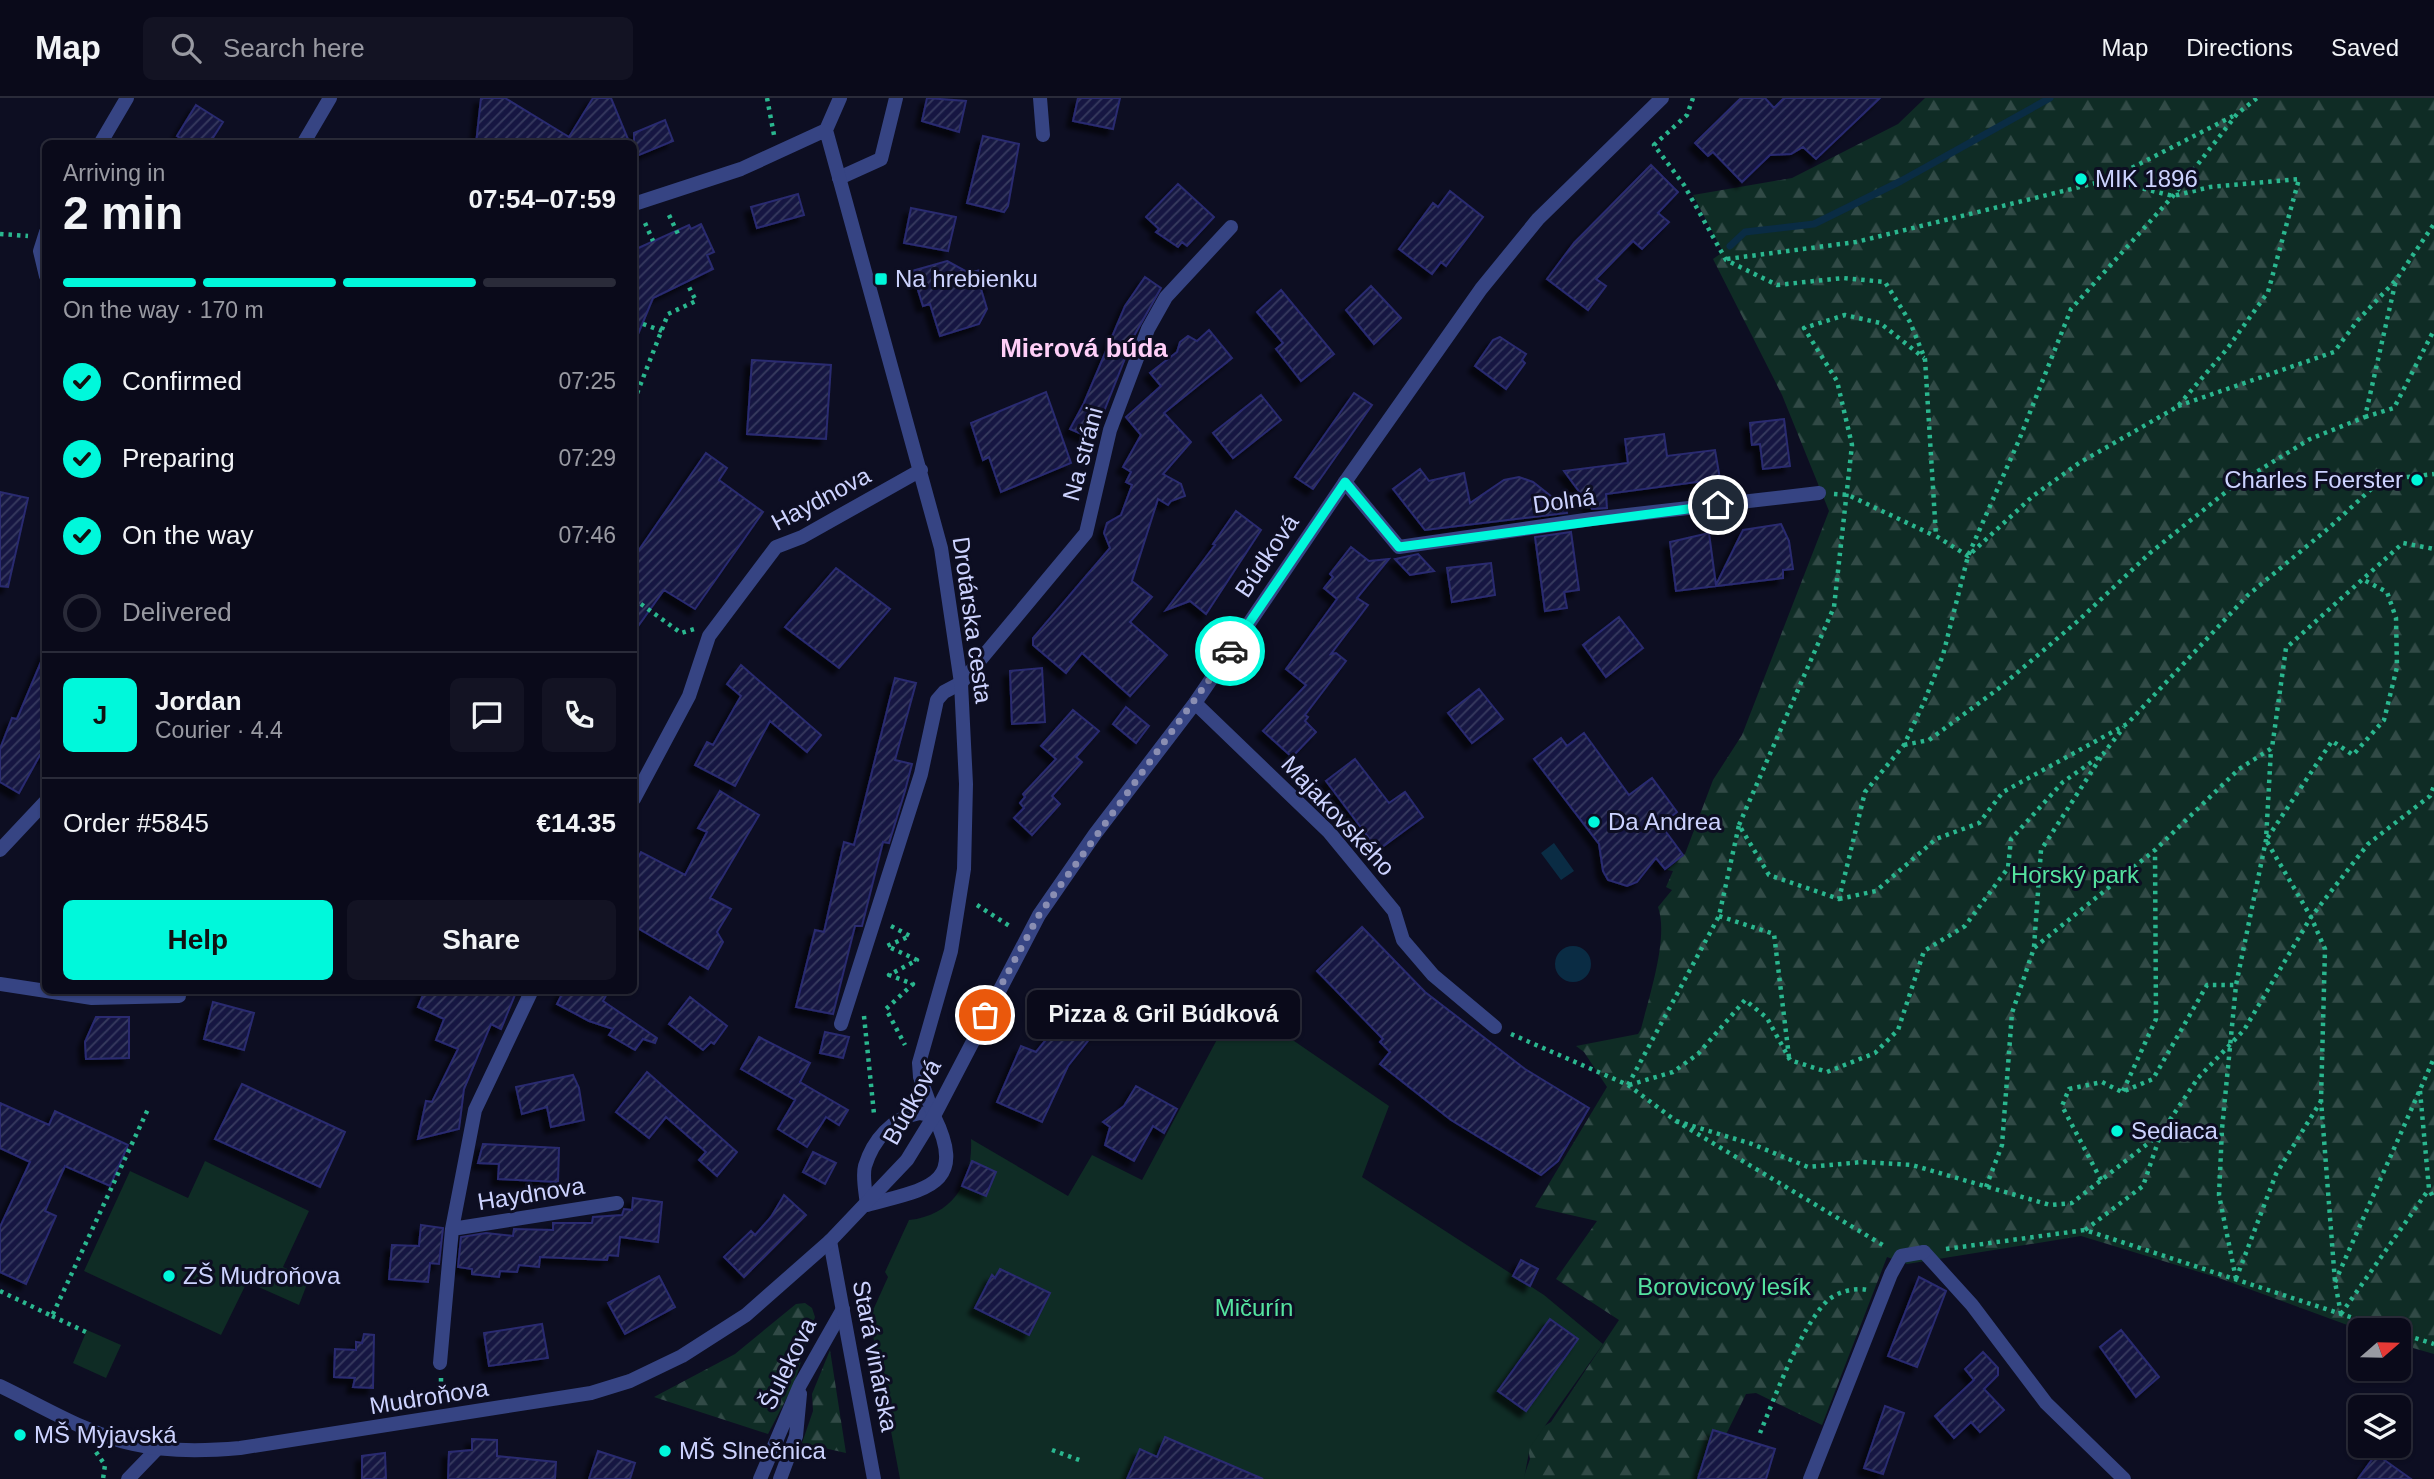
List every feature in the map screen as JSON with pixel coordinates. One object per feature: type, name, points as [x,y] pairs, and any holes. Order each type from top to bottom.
[{"type":"street","points":[[102,140],[127,98]]},
{"type":"street","points":[[305,140],[330,98]]},
{"type":"street","points":[[637,203],[752,165],[826,130],[840,98]]},
{"type":"street","points":[[839,178],[881,159],[896,98]]},
{"type":"street","points":[[1040,98],[1043,135]]},
{"type":"street","name":"Búdková","points":[[830,1241],[907,1160],[934,1116],[1039,915],[1095,834],[1195,703],[1345,482],[1507,254],[1538,219],[1662,98]]},
{"type":"street","name":"Drotárska cesta","points":[[826,130],[921,470],[943,559],[961,683],[966,784],[964,869],[951,951],[919,1063],[920,1077],[947,1142],[948,1161],[941,1174],[919,1192],[867,1205]]},
{"type":"street","name":"Na stráni","points":[[841,1024],[921,775],[937,700],[944,692],[961,683],[1086,533],[1110,430],[1148,329],[1166,297],[1231,227]]},
{"type":"street","points":[[42,233],[42,259]]},
{"type":"street","name":"Haydnova","points":[[637,793],[689,696],[709,636],[776,547],[802,537],[921,470]]},
{"type":"street","name":"Dolná","points":[[1345,482],[1399,547],[1592,520],[1819,493]]},
{"type":"street","name":"Majakovského","points":[[1195,703],[1329,832],[1394,911],[1403,940],[1433,975],[1496,1027]]},
{"type":"street","points":[[0,850],[42,805]]},
{"type":"street","points":[[0,984],[42,990]]},
{"type":"street","points":[[66,994],[92,998],[179,996]]},
{"type":"street","name":"Haydnova","points":[[440,1363],[452,1229],[475,1110],[530,994]]},
{"type":"street","points":[[867,1205],[864,1167],[878,1140],[890,1125],[906,1116],[934,1116]]},
{"type":"street","name":"Haydnova","points":[[452,1229],[617,1203]]},
{"type":"street","name":"Stará vinárska","points":[[830,1241],[874,1479]]},
{"type":"street","name":"Mudroňova","points":[[0,1386],[96,1431],[133,1444],[158,1448],[240,1448],[568,1398],[612,1387],[682,1356],[728,1327],[830,1241]]},
{"type":"street","points":[[1810,1479],[1902,1256],[1924,1252],[1972,1305],[2046,1403],[2124,1479]]},
{"type":"street","name":"Šulekova","points":[[760,1479],[800,1385],[843,1309]]},
{"type":"street","points":[[780,1479],[796,1436],[800,1385]]},
{"type":"street","points":[[128,1479],[158,1448]]},
{"type":"path","points":[[767,98],[772,131]]},
{"type":"path","points":[[1693,98],[1687,115],[1654,145],[1684,185],[1726,260],[1777,285],[1843,278],[1885,282],[1910,323],[1925,359],[1936,536]]},
{"type":"path","points":[[1726,260],[1856,242],[2108,180],[2237,114],[2257,98]]},
{"type":"path","points":[[1839,900],[1865,792],[1904,745],[1943,655],[1968,555],[2019,440],[2071,309],[2173,196],[2237,114]]},
{"type":"path","points":[[2108,180],[2173,196],[2210,187],[2299,179],[2268,292],[2227,349],[2177,407]]},
{"type":"path","points":[[669,215],[678,234]]},
{"type":"path","points":[[645,223],[653,241]]},
{"type":"path","points":[[1968,555],[2033,496],[2080,463],[2177,407],[2334,352],[2358,320],[2396,280],[2434,224]]},
{"type":"path","points":[[0,234],[22,237],[42,233]]},
{"type":"path","points":[[2365,418],[2396,280]]},
{"type":"path","points":[[637,394],[668,314],[696,301],[688,285]]},
{"type":"path","points":[[1628,1086],[1719,916],[1739,824],[1834,607],[1852,445],[1837,381],[1804,328],[1845,315],[1880,323],[1925,359]]},
{"type":"path","points":[[643,324],[662,331]]},
{"type":"path","points":[[1904,745],[1929,740],[1998,689],[2079,621],[2150,553],[2232,487],[2310,439],[2394,408],[2434,330]]},
{"type":"path","points":[[1986,1187],[2002,1145],[2012,1013],[2034,948],[2041,850],[2103,754],[2127,724],[2248,595],[2330,527],[2381,480],[2434,474]]},
{"type":"path","points":[[1819,493],[1847,495],[1936,536],[1968,555]]},
{"type":"path","points":[[2034,948],[2155,850],[2239,769],[2272,748],[2286,648],[2403,543],[2434,549]]},
{"type":"path","points":[[2266,840],[2332,741],[2353,755],[2385,720],[2397,667],[2396,618],[2387,592],[2361,579]]},
{"type":"path","points":[[637,601],[681,633],[698,628]]},
{"type":"path","points":[[1739,824],[1769,875],[1839,900],[1875,891],[1936,839],[1979,823],[2003,792],[2127,724]]},
{"type":"path","points":[[2236,1279],[2219,1195],[2236,985],[2266,840],[2271,749]]},
{"type":"path","points":[[1628,1086],[1673,1072],[1698,1054],[1745,1000],[1768,1018],[1790,1060],[1827,1072],[1875,1053],[1898,1030],[1924,951],[1965,926],[2008,867],[2011,839],[2063,782],[2103,754]]},
{"type":"path","points":[[2085,1230],[2143,1186],[2161,1133],[2198,1078],[2244,1030],[2311,917],[2368,844],[2430,796],[2434,786]]},
{"type":"path","points":[[2266,840],[2311,917],[2325,949],[2321,1100],[2335,1282],[2341,1314]]},
{"type":"path","points":[[2122,1092],[2156,1019],[2155,850]]},
{"type":"path","points":[[972,902],[1011,927]]},
{"type":"path","points":[[1719,916],[1774,934],[1790,1060]]},
{"type":"path","points":[[875,918],[911,936],[887,946],[917,960],[889,975],[913,984],[887,1009],[905,1045]]},
{"type":"path","points":[[2101,1180],[2062,1106],[2069,1089],[2102,1082],[2122,1092],[2153,1079],[2207,985],[2236,985]]},
{"type":"path","points":[[863,1010],[874,1114]]},
{"type":"path","points":[[1496,1027],[1628,1086],[1676,1121],[1902,1256]]},
{"type":"path","points":[[2335,1282],[2434,1058]]},
{"type":"path","points":[[2420,1090],[2429,1189],[2434,1199]]},
{"type":"path","points":[[2236,1279],[2276,1174],[2321,1100]]},
{"type":"path","points":[[52,1316],[149,1107]]},
{"type":"path","points":[[1676,1121],[1752,1144],[1808,1167],[1862,1162],[1912,1165],[2050,1205],[2072,1203],[2161,1133]]},
{"type":"path","points":[[2341,1314],[2429,1189]]},
{"type":"path","points":[[1924,1252],[2085,1230],[2353,1318]]},
{"type":"path","points":[[1760,1433],[1795,1351],[1827,1300],[1855,1287],[1883,1298]]},
{"type":"path","points":[[0,1291],[86,1332]]},
{"type":"path","points":[[2412,1337],[2434,1344]]},
{"type":"path","points":[[1052,1450],[1082,1461]]},
{"type":"green space","name":"Horský park","points":[[1925,98],[2434,98],[2434,1354],[2412,1348],[2412,1318],[2348,1318],[2348,1325],[2219,1278],[2081,1236],[1907,1264],[1887,1257],[1822,1425],[1756,1393],[1746,1394],[1704,1479],[1523,1479],[1530,1459],[1526,1437],[1551,1422],[1619,1320],[1556,1279],[1597,1221],[1535,1207],[1607,1087],[1584,1052],[1576,1046],[1638,1034],[1641,1029],[1660,950],[1661,920],[1658,907],[1672,890],[1666,887],[1673,871],[1667,870],[1685,854],[1713,780],[1742,735],[1829,511],[1782,395],[1713,259],[1723,252],[1693,195],[1792,178],[1898,124]]},
{"type":"green space","name":"Mičurín","points":[[1237,1002],[1389,1106],[1362,1177],[1544,1295],[1603,1344],[1530,1447],[1524,1479],[900,1479],[868,1309],[874,1308],[888,1277],[885,1272],[909,1220],[938,1211],[958,1193],[968,1169],[971,1139],[1068,1196],[1092,1155],[1142,1180]]},
{"type":"green space","points":[[205,1161],[309,1211],[283,1267],[309,1279],[299,1305],[247,1282],[221,1335],[84,1271],[130,1171],[188,1198]]},
{"type":"green space","points":[[805,1303],[812,1308],[815,1317],[794,1384],[768,1434],[654,1397],[735,1354],[796,1304]]},
{"type":"green space","points":[[87,1330],[121,1345],[106,1378],[73,1363]]},
{"type":"green space","points":[[830,1350],[846,1453],[802,1443],[813,1411],[812,1394]]},
{"type":"water","points":[[1554,843],[1574,871],[1561,880],[1541,853]]},
{"type":"water","points":[[1573,946],[1586,951],[1591,964],[1586,977],[1573,982],[1560,977],[1555,964],[1560,951]]},
{"type":"building","points":[[481,98],[505,98],[569,137],[593,98],[611,98],[628,140],[476,140]]},
{"type":"building","points":[[927,98],[966,101],[959,132],[922,121]]},
{"type":"building","points":[[1078,98],[1120,98],[1113,129],[1073,121]]},
{"type":"building","points":[[1741,98],[1765,98],[1774,108],[1784,98],[1880,98],[1816,159],[1803,147],[1791,154],[1770,155],[1742,182],[1713,152],[1708,156],[1695,143]]},
{"type":"building","points":[[196,105],[223,122],[212,140],[183,140],[177,136]]},
{"type":"building","points":[[665,120],[673,141],[637,156],[634,133]]},
{"type":"building","points":[[983,136],[1019,144],[1008,206],[1004,212],[967,203]]},
{"type":"building","points":[[1651,165],[1678,192],[1658,213],[1669,222],[1642,249],[1633,241],[1596,279],[1606,286],[1588,310],[1547,279],[1574,243]]},
{"type":"building","points":[[1178,184],[1214,217],[1187,246],[1182,242],[1178,247],[1156,232],[1159,229],[1146,217]]},
{"type":"building","points":[[1450,191],[1483,217],[1446,266],[1441,262],[1432,274],[1399,249],[1433,203],[1438,207]]},
{"type":"building","points":[[798,194],[804,215],[757,228],[751,207]]},
{"type":"building","points":[[911,208],[956,217],[948,251],[904,243]]},
{"type":"building","points":[[701,224],[714,252],[707,255],[713,269],[653,298],[637,337],[637,249],[689,225],[691,229]]},
{"type":"building","points":[[947,261],[969,273],[984,269],[991,286],[981,289],[987,309],[979,324],[940,336],[930,304],[923,306],[912,271]]},
{"type":"building","points":[[1145,277],[1161,288],[1134,336],[1093,439],[1070,429],[1084,403],[1125,306]]},
{"type":"building","points":[[1371,286],[1401,318],[1374,344],[1346,310]]},
{"type":"building","points":[[1281,290],[1334,354],[1301,381],[1276,349],[1283,343],[1257,312]]},
{"type":"building","points":[[1209,330],[1232,358],[1164,413],[1191,442],[1163,474],[1181,484],[1185,496],[1171,501],[1168,505],[1158,499],[1132,581],[1152,597],[1130,622],[1167,655],[1130,696],[1082,653],[1066,673],[1033,645],[1033,638],[1110,548],[1104,533],[1107,523],[1121,515],[1132,485],[1126,482],[1131,472],[1123,467],[1141,435],[1126,417],[1161,386],[1150,373],[1177,352],[1180,342],[1188,336],[1197,341]]},
{"type":"building","points":[[1500,337],[1526,354],[1522,360],[1525,363],[1506,389],[1475,366],[1493,340]]},
{"type":"building","points":[[752,360],[831,365],[826,439],[747,434]]},
{"type":"building","points":[[1046,392],[1071,463],[1001,492],[989,457],[983,460],[971,423]]},
{"type":"building","points":[[1354,393],[1372,405],[1313,489],[1295,477]]},
{"type":"building","points":[[1261,395],[1281,420],[1233,458],[1213,433]]},
{"type":"building","points":[[1784,419],[1790,466],[1763,469],[1760,444],[1752,445],[1750,423]]},
{"type":"building","points":[[1664,434],[1667,456],[1715,450],[1720,479],[1606,494],[1607,508],[1592,509],[1564,471],[1628,463],[1625,439]]},
{"type":"building","points":[[706,453],[727,468],[719,480],[763,512],[695,609],[664,590],[637,628],[637,553]]},
{"type":"building","points":[[1420,469],[1429,481],[1464,473],[1470,503],[1504,480],[1519,477],[1533,482],[1566,508],[1567,513],[1425,530],[1393,489]]},
{"type":"building","points":[[0,492],[28,498],[8,587],[0,586]]},
{"type":"building","points":[[1236,511],[1261,530],[1206,614],[1190,601],[1166,610],[1215,545],[1213,544]]},
{"type":"building","points":[[1781,524],[1789,541],[1793,569],[1783,570],[1783,578],[1676,591],[1670,542],[1709,533],[1716,585],[1743,530]]},
{"type":"building","points":[[1571,532],[1579,590],[1564,592],[1567,608],[1545,611],[1535,537]]},
{"type":"building","points":[[1351,547],[1369,561],[1389,559],[1357,598],[1368,605],[1331,654],[1336,653],[1346,661],[1305,715],[1308,717],[1305,721],[1316,732],[1292,757],[1263,731],[1306,685],[1286,669],[1337,599],[1324,588],[1333,577],[1330,574]]},
{"type":"building","points":[[1418,554],[1434,571],[1410,575],[1395,559]]},
{"type":"building","points":[[1491,563],[1495,595],[1452,602],[1447,568]]},
{"type":"building","points":[[836,568],[890,609],[839,668],[785,627]]},
{"type":"building","points":[[1619,617],[1643,648],[1606,677],[1583,645]]},
{"type":"building","points":[[42,660],[42,756],[19,793],[0,782],[0,749],[12,718],[17,719]]},
{"type":"building","points":[[741,665],[821,735],[807,752],[770,721],[735,786],[695,765],[707,742],[713,745],[741,696],[727,684]]},
{"type":"building","points":[[1042,668],[1045,722],[1012,724],[1010,671]]},
{"type":"building","points":[[895,678],[916,683],[895,760],[912,764],[905,791],[889,843],[883,842],[862,926],[855,926],[833,1014],[796,1007],[815,930],[824,932],[844,842],[854,845]]},
{"type":"building","points":[[1479,689],[1503,719],[1472,743],[1448,713]]},
{"type":"building","points":[[1126,707],[1149,726],[1136,743],[1113,724]]},
{"type":"building","points":[[1073,710],[1099,731],[1076,757],[1082,762],[1052,796],[1060,804],[1032,835],[1014,818],[1024,808],[1020,803],[1025,797],[1023,794],[1056,759],[1041,746]]},
{"type":"building","points":[[1584,733],[1629,795],[1652,778],[1677,812],[1661,825],[1683,855],[1665,869],[1656,858],[1637,882],[1627,886],[1608,880],[1603,871],[1599,844],[1534,759],[1561,738],[1567,746]]},
{"type":"building","points":[[1355,759],[1389,803],[1405,792],[1423,817],[1378,850],[1326,781]]},
{"type":"building","points":[[720,791],[759,815],[710,898],[731,909],[717,932],[723,942],[708,969],[637,928],[637,860],[641,852],[685,875],[707,832],[698,828]]},
{"type":"building","points":[[1362,927],[1425,992],[1525,1069],[1589,1108],[1558,1161],[1541,1175],[1451,1120],[1380,1064],[1390,1052],[1380,1042],[1383,1039],[1317,971]]},
{"type":"building","points":[[1100,991],[1119,1002],[1068,1066],[1042,1122],[997,1102],[1021,1046],[1036,1052],[1080,998],[1090,1008]]},
{"type":"building","points":[[423,994],[515,994],[501,1029],[491,1024],[464,1089],[459,1129],[418,1139],[426,1101],[432,1102],[458,1049],[436,1040],[444,1019],[418,1007]]},
{"type":"building","points":[[562,994],[607,994],[603,1001],[657,1038],[655,1043],[643,1039],[635,1050],[609,1035],[613,1029],[589,1021],[557,1004]]},
{"type":"building","points":[[690,997],[727,1026],[714,1044],[711,1042],[703,1050],[669,1024]]},
{"type":"building","points":[[213,1002],[254,1013],[244,1050],[204,1039]]},
{"type":"building","points":[[96,1017],[129,1017],[129,1058],[86,1059],[85,1042]]},
{"type":"building","points":[[825,1032],[849,1037],[843,1058],[820,1053]]},
{"type":"building","points":[[759,1037],[810,1063],[800,1082],[848,1110],[839,1125],[826,1117],[807,1147],[778,1129],[795,1100],[741,1069]]},
{"type":"building","points":[[647,1072],[737,1152],[717,1176],[699,1160],[706,1152],[666,1117],[649,1138],[616,1112]]},
{"type":"building","points":[[573,1075],[579,1088],[584,1120],[551,1127],[547,1107],[522,1114],[516,1087]]},
{"type":"building","points":[[242,1084],[345,1132],[320,1187],[215,1139]]},
{"type":"building","points":[[1136,1086],[1177,1109],[1164,1133],[1153,1126],[1134,1161],[1105,1145],[1110,1127],[1103,1122],[1124,1106]]},
{"type":"building","points":[[0,1103],[49,1125],[55,1111],[128,1145],[110,1186],[65,1166],[45,1211],[56,1216],[26,1284],[0,1272],[0,1227],[30,1162],[0,1148]]},
{"type":"building","points":[[483,1144],[559,1148],[558,1182],[498,1179],[499,1164],[478,1163]]},
{"type":"building","points":[[813,1152],[836,1163],[825,1184],[803,1172]]},
{"type":"building","points":[[972,1161],[996,1172],[986,1196],[962,1186]]},
{"type":"building","points":[[784,1195],[806,1215],[744,1277],[724,1257],[751,1231],[755,1235],[771,1217]]},
{"type":"building","points":[[633,1198],[662,1202],[658,1242],[620,1237],[618,1256],[608,1255],[607,1260],[540,1257],[539,1267],[519,1265],[517,1272],[500,1271],[499,1277],[472,1274],[472,1269],[458,1267],[461,1237],[486,1233],[513,1236],[514,1229],[553,1230],[553,1223],[592,1223],[593,1217],[622,1215],[624,1209],[632,1210]]},
{"type":"building","points":[[421,1225],[443,1228],[439,1264],[430,1263],[428,1282],[389,1279],[392,1245],[419,1246]]},
{"type":"building","points":[[1521,1260],[1538,1269],[1530,1286],[1513,1276]]},
{"type":"building","points":[[1000,1269],[1050,1293],[1029,1335],[975,1308],[992,1275],[995,1278]]},
{"type":"building","points":[[659,1276],[675,1307],[625,1334],[608,1303]]},
{"type":"building","points":[[1919,1277],[1946,1291],[1917,1367],[1888,1356]]},
{"type":"building","points":[[1550,1319],[1578,1339],[1526,1411],[1498,1391]]},
{"type":"building","points":[[542,1324],[548,1358],[489,1366],[484,1333]]},
{"type":"building","points":[[2121,1330],[2159,1377],[2136,1397],[2100,1347]]},
{"type":"building","points":[[364,1334],[374,1335],[373,1388],[353,1387],[355,1378],[334,1377],[335,1349],[356,1350],[356,1342],[362,1343]]},
{"type":"building","points":[[1983,1352],[1998,1368],[1998,1375],[1984,1389],[2004,1410],[1980,1432],[1971,1422],[1954,1438],[1935,1416],[1974,1380],[1965,1369]]},
{"type":"building","points":[[1885,1406],[1904,1413],[1883,1474],[1864,1468]]},
{"type":"building","points":[[1713,1430],[1775,1449],[1766,1479],[1698,1479]]},
{"type":"building","points":[[1165,1437],[1263,1479],[1127,1479],[1140,1449],[1157,1457]]},
{"type":"building","points":[[472,1439],[497,1440],[497,1456],[556,1462],[555,1479],[448,1479],[449,1452],[472,1450]]},
{"type":"building","points":[[598,1451],[635,1463],[630,1479],[589,1479]]},
{"type":"building","points":[[385,1453],[386,1479],[362,1479],[362,1456]]},
{"type":"building","points":[[2373,1458],[2382,1458],[2411,1479],[2358,1479]]},
{"type":"waterway","points":[[1730,246],[1745,232],[1814,224],[1901,181],[2050,98]]},
{"type":"way so far","points":[[985,1015],[1039,915],[1095,834],[1195,703],[1230,651]]},
{"type":"place","name":"MIK 1896","points":[[2081,179]]},
{"type":"place","name":"Na hrebienku","points":[[881,279]]},
{"type":"place","name":"Charles Foerster","points":[[2417,480]]},
{"type":"place","name":"Da Andrea","points":[[1594,822]]},
{"type":"place","name":"Pizza & Gril Búdková","points":[[985,1015]]},
{"type":"place","name":"Sediaca","points":[[2117,1131]]},
{"type":"place","name":"ZŠ Mudroňova","points":[[169,1276]]},
{"type":"place","name":"MŠ Myjavská","points":[[20,1435]]},
{"type":"place","name":"MŠ Slnečnica","points":[[665,1451]]},
{"type":"district","name":"Mierová búda","points":[[1084,348]]},
{"type":"route","points":[[1230,651],[1345,482],[1399,547],[1718,505]]},
{"type":"park label","name":"Borovicový lesík","points":[[1724,1287]]}]
